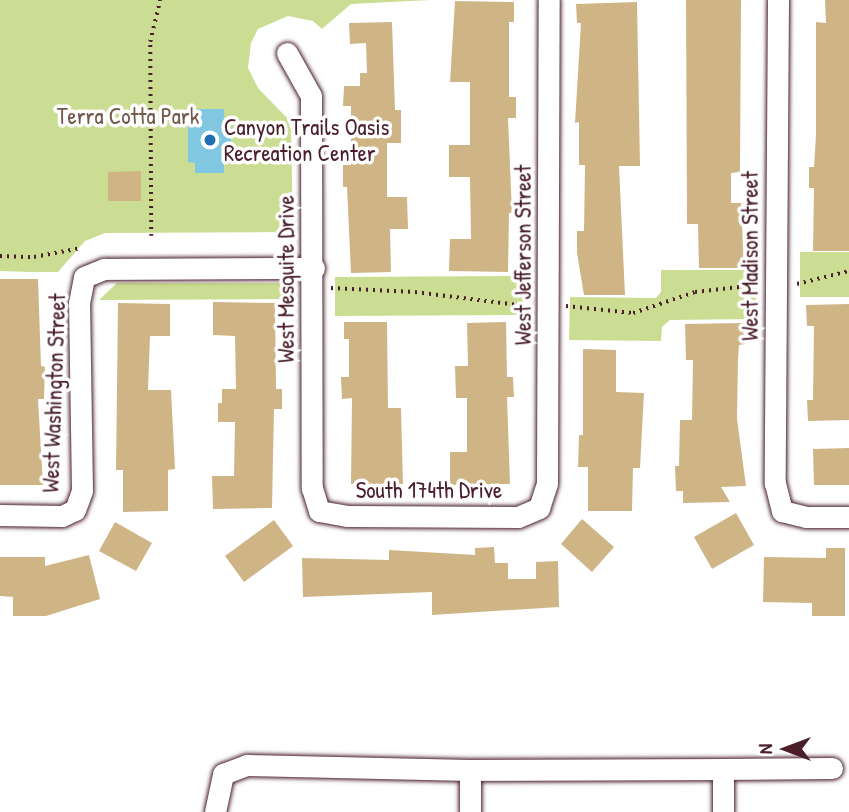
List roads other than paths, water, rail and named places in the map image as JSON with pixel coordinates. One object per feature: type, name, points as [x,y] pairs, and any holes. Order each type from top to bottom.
[{"type":"street","name":"West Jefferson Street","points":[[539,508],[547,470],[549,0]]},
{"type":"street","name":"West Madison Street","points":[[778,0],[775,483],[782,511],[806,517],[849,517]]},
{"type":"street","name":"West Mesquite Drive","points":[[287,52],[311,96],[314,268],[312,488],[318,511]]},
{"type":"street","name":"West Washington Street","points":[[0,515],[62,516],[75,510],[82,491],[79,303],[84,276],[104,270],[314,268]]},
{"type":"street","name":"South 174th Drive","points":[[318,511],[347,516],[518,517],[539,508]]},
{"type":"street","points":[[215,812],[223,774],[247,765],[470,770],[832,768]]},
{"type":"street","points":[[723,769],[723,812]]},
{"type":"street","points":[[470,770],[470,812]]},
{"type":"water","points":[[195,109],[224,109],[224,118],[231,119],[231,162],[224,163],[224,173],[195,173],[195,163],[188,162],[188,119],[195,118]]},
{"type":"place","name":"Canyon Trails Oasis Recreation Center","points":[[210,140]]},
{"type":"park label","name":"Terra Cotta Park","points":[[128,116]]}]
